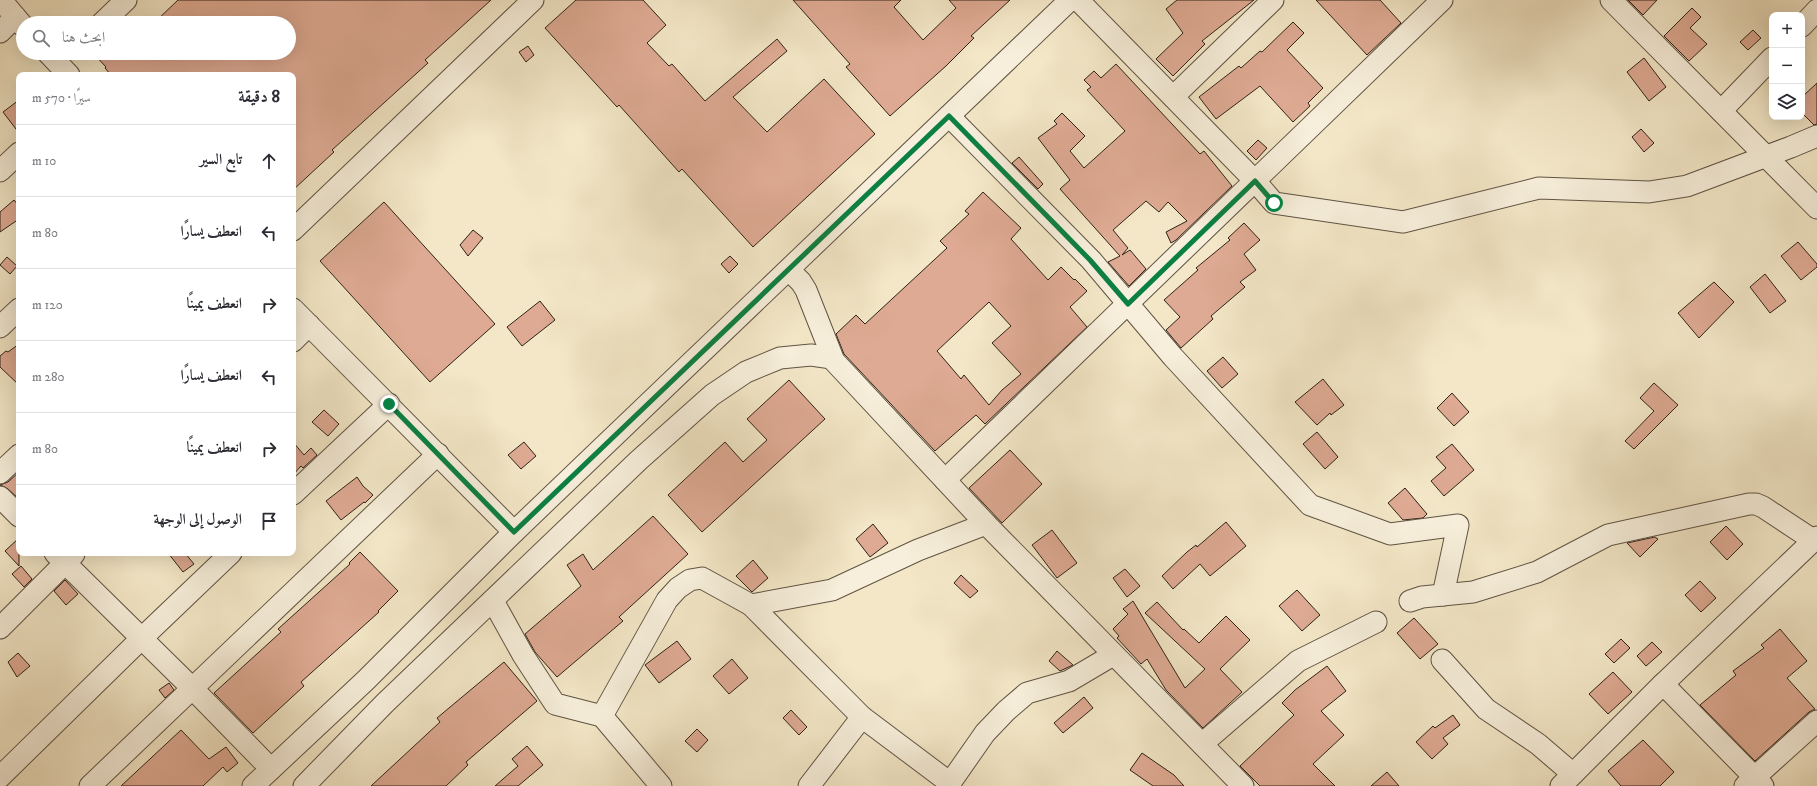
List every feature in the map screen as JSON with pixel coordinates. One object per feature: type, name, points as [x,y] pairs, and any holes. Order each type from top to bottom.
[{"type":"street","points":[[1,0],[16,18]]},
{"type":"street","points":[[109,16],[126,0]]},
{"type":"street","points":[[296,227],[533,0]]},
{"type":"street","points":[[253,786],[366,680],[514,532],[790,270],[1070,0]]},
{"type":"street","points":[[1078,0],[1255,181],[1274,203],[1403,222],[1539,188],[1649,192],[1668,190],[1687,186],[1817,136]]},
{"type":"street","points":[[1173,97],[1272,0]]},
{"type":"street","points":[[945,480],[1442,0]]},
{"type":"street","points":[[1611,0],[1817,208]]},
{"type":"street","points":[[0,32],[16,24]]},
{"type":"street","points":[[1721,111],[1769,61]]},
{"type":"street","points":[[949,116],[1090,260],[1173,358],[1310,505],[1390,534],[1458,525],[1443,595]]},
{"type":"street","points":[[0,171],[16,156]]},
{"type":"street","points":[[790,270],[806,290],[832,358],[986,524],[1243,786]]},
{"type":"street","points":[[0,327],[16,312]]},
{"type":"street","points":[[296,312],[389,404],[514,532]]},
{"type":"street","points":[[296,338],[309,325]]},
{"type":"street","points":[[304,786],[380,708],[639,460],[712,395],[746,372],[780,358],[811,355],[832,358]]},
{"type":"street","points":[[296,491],[389,404]]},
{"type":"street","points":[[90,786],[438,454]]},
{"type":"street","points":[[0,473],[16,458]]},
{"type":"street","points":[[0,497],[16,513]]},
{"type":"street","points":[[1410,601],[1422,597],[1473,592],[1538,572],[1608,535],[1748,504],[1756,504],[1763,507],[1815,539],[1663,684],[1567,780],[1538,744],[1486,709],[1442,660]]},
{"type":"street","points":[[751,605],[832,590],[918,550],[986,524]]},
{"type":"street","points":[[0,628],[65,556],[142,638],[270,769]]},
{"type":"street","points":[[0,777],[228,556]]},
{"type":"street","points":[[602,716],[667,600],[678,588],[690,580],[702,578],[751,605],[862,717],[949,784],[985,734],[1006,711],[1027,694],[1069,681],[1113,655]]},
{"type":"street","points":[[493,601],[523,655],[555,704],[602,716],[661,786]]},
{"type":"street","points":[[1202,744],[1298,661],[1376,622]]},
{"type":"street","points":[[1663,684],[1754,783],[1817,721]]},
{"type":"street","points":[[809,786],[862,717]]},
{"type":"building","points":[[178,0],[491,0],[425,60],[428,63],[332,150],[334,152],[296,187],[296,72],[108,72],[100,60],[296,60],[296,16],[161,16]]},
{"type":"building","points":[[576,0],[643,0],[666,25],[647,43],[669,66],[672,64],[705,101],[777,39],[787,51],[733,97],[767,132],[824,79],[875,134],[753,247],[682,169],[679,172],[619,105],[617,107],[545,28]]},
{"type":"building","points":[[793,0],[901,0],[894,7],[923,40],[956,8],[949,0],[1010,0],[971,36],[974,38],[946,66],[890,116],[846,67],[850,64]]},
{"type":"building","points":[[1177,0],[1254,0],[1202,41],[1205,44],[1173,76],[1156,59],[1183,33],[1166,9]]},
{"type":"building","points":[[1316,0],[1380,0],[1401,23],[1367,55]]},
{"type":"building","points":[[1628,0],[1657,0],[1643,15]]},
{"type":"building","points":[[1692,8],[1701,17],[1690,28],[1707,44],[1689,61],[1664,36]]},
{"type":"building","points":[[1293,22],[1304,33],[1287,50],[1323,88],[1308,103],[1310,106],[1293,122],[1260,86],[1216,119],[1199,97],[1239,66],[1241,68],[1260,51],[1262,52]]},
{"type":"building","points":[[1753,30],[1761,38],[1748,50],[1740,42]]},
{"type":"building","points":[[528,46],[534,55],[526,62],[519,52]]},
{"type":"building","points":[[1644,58],[1666,87],[1649,101],[1627,72]]},
{"type":"building","points":[[1116,64],[1200,154],[1204,151],[1232,186],[1176,240],[1171,243],[1166,232],[1187,221],[1168,202],[1159,212],[1146,201],[1113,230],[1128,248],[1122,255],[1130,250],[1146,269],[1129,286],[1108,262],[1120,256],[1060,189],[1070,180],[1038,138],[1057,124],[1054,121],[1062,113],[1085,136],[1070,151],[1084,168],[1125,131],[1087,90],[1091,87],[1084,80],[1094,71],[1101,78]]},
{"type":"building","points":[[1817,83],[1817,124],[1814,125],[1805,116],[1805,94]]},
{"type":"building","points":[[16,102],[16,129],[3,112]]},
{"type":"building","points":[[1641,129],[1654,143],[1644,152],[1632,137]]},
{"type":"building","points":[[1258,140],[1267,148],[1256,160],[1247,151]]},
{"type":"building","points":[[1019,157],[1043,184],[1038,189],[1012,163]]},
{"type":"building","points":[[983,192],[1021,228],[1011,239],[1048,280],[1061,267],[1074,280],[1075,279],[1087,291],[1070,307],[1087,327],[985,424],[976,415],[935,451],[844,354],[836,334],[856,315],[865,324],[947,248],[940,241],[969,214],[965,211]],"holes":[[[989,302],[1011,326],[992,343],[1021,374],[1002,390],[989,405],[964,375],[961,379],[937,351]]]},
{"type":"building","points":[[14,200],[16,202],[16,221],[0,232],[0,212]]},
{"type":"building","points":[[384,202],[495,324],[430,382],[320,261]]},
{"type":"building","points":[[1244,223],[1260,240],[1244,254],[1256,270],[1240,282],[1245,287],[1211,316],[1213,319],[1181,348],[1166,330],[1180,317],[1164,300],[1198,270],[1196,268],[1230,240],[1228,238]]},
{"type":"building","points":[[473,230],[483,238],[468,256],[460,245]]},
{"type":"building","points":[[1798,242],[1817,264],[1817,267],[1801,280],[1781,256]]},
{"type":"building","points":[[730,256],[738,264],[729,273],[721,264]]},
{"type":"building","points":[[7,257],[16,265],[16,267],[10,274],[0,265]]},
{"type":"building","points":[[1765,274],[1786,301],[1770,313],[1750,287]]},
{"type":"building","points":[[1714,282],[1734,302],[1699,338],[1678,313]]},
{"type":"building","points":[[540,301],[555,320],[522,346],[507,327]]},
{"type":"building","points":[[16,346],[16,382],[0,367],[0,356],[6,351],[8,352]]},
{"type":"building","points":[[1223,357],[1238,374],[1222,388],[1207,371]]},
{"type":"building","points":[[1323,379],[1344,405],[1331,415],[1330,413],[1317,425],[1295,402]]},
{"type":"building","points":[[789,380],[825,419],[702,532],[668,495],[725,442],[743,462],[767,440],[747,419]]},
{"type":"building","points":[[1654,383],[1678,405],[1634,449],[1625,441],[1654,411],[1640,398]]},
{"type":"building","points":[[1452,393],[1469,412],[1454,426],[1437,408]]},
{"type":"building","points":[[324,410],[339,424],[328,436],[312,422]]},
{"type":"building","points":[[1317,432],[1338,457],[1325,469],[1303,444]]},
{"type":"building","points":[[524,442],[536,456],[521,469],[508,455]]},
{"type":"building","points":[[1452,444],[1474,470],[1444,496],[1431,481],[1446,468],[1436,457]]},
{"type":"building","points":[[296,446],[304,455],[311,448],[317,455],[303,468],[301,466],[296,472]]},
{"type":"building","points":[[1010,450],[1042,484],[1002,523],[969,488]]},
{"type":"building","points":[[16,475],[16,496],[8,489],[0,485],[8,482]]},
{"type":"building","points":[[357,477],[363,486],[373,495],[365,503],[364,502],[341,520],[326,501]]},
{"type":"building","points":[[1405,488],[1427,514],[1423,518],[1403,520],[1388,503]]},
{"type":"building","points":[[653,516],[688,554],[619,617],[623,621],[557,677],[535,652],[525,634],[581,586],[567,565],[583,554],[593,570]]},
{"type":"building","points":[[1226,522],[1246,546],[1210,576],[1200,564],[1173,589],[1162,576],[1187,552],[1196,545],[1197,547]]},
{"type":"building","points":[[873,524],[888,543],[870,557],[856,539]]},
{"type":"building","points":[[1726,526],[1743,544],[1727,560],[1710,542]]},
{"type":"building","points":[[1052,530],[1077,563],[1057,578],[1032,545]]},
{"type":"building","points":[[1655,537],[1658,539],[1640,557],[1627,543]]},
{"type":"building","points":[[16,541],[16,556],[19,556],[19,566],[5,551]]},
{"type":"building","points":[[360,552],[398,591],[378,611],[379,612],[301,682],[304,686],[253,733],[214,693],[281,632],[278,629],[350,564],[349,563]]},
{"type":"building","points":[[170,556],[187,556],[194,564],[183,572]]},
{"type":"building","points":[[753,560],[768,578],[752,592],[736,576]]},
{"type":"building","points":[[21,566],[32,579],[24,587],[12,574]]},
{"type":"building","points":[[1125,569],[1140,586],[1127,597],[1113,578]]},
{"type":"building","points":[[961,575],[978,591],[970,598],[954,583]]},
{"type":"building","points":[[65,580],[78,594],[66,605],[54,591]]},
{"type":"building","points":[[1700,581],[1716,598],[1701,612],[1685,595]]},
{"type":"building","points":[[1297,590],[1320,615],[1302,631],[1279,606]]},
{"type":"building","points":[[1133,601],[1185,688],[1205,669],[1145,613],[1157,602],[1183,630],[1184,629],[1199,643],[1226,616],[1250,640],[1220,669],[1242,692],[1203,728],[1166,690],[1147,659],[1141,664],[1117,638],[1119,636],[1113,629],[1128,614],[1123,609]]},
{"type":"building","points":[[1414,618],[1438,644],[1420,659],[1397,633]]},
{"type":"building","points":[[1780,629],[1807,661],[1787,678],[1815,709],[1809,712],[1755,761],[1700,705],[1736,675],[1733,671],[1764,648],[1761,645]]},
{"type":"building","points":[[1621,639],[1630,648],[1614,663],[1605,654]]},
{"type":"building","points":[[677,641],[691,659],[659,683],[645,665]]},
{"type":"building","points":[[1652,642],[1662,652],[1646,666],[1637,656]]},
{"type":"building","points":[[1057,651],[1073,665],[1060,671],[1049,661]]},
{"type":"building","points":[[18,653],[30,666],[17,677],[8,662]]},
{"type":"building","points":[[732,659],[748,678],[729,694],[713,676]]},
{"type":"building","points":[[504,662],[537,701],[466,762],[468,765],[446,786],[371,786],[440,722],[437,718]]},
{"type":"building","points":[[1327,666],[1346,691],[1321,711],[1344,735],[1313,764],[1335,786],[1260,786],[1240,766],[1294,715],[1282,703],[1295,690]]},
{"type":"building","points":[[1613,672],[1632,692],[1608,714],[1589,694]]},
{"type":"building","points":[[169,683],[174,690],[165,698],[159,690]]},
{"type":"building","points":[[1084,697],[1093,708],[1063,733],[1054,723]]},
{"type":"building","points":[[791,710],[807,727],[799,735],[783,718]]},
{"type":"building","points":[[1453,715],[1460,725],[1443,738],[1448,744],[1432,759],[1416,742],[1433,726],[1435,728]]},
{"type":"building","points":[[697,729],[708,740],[697,752],[685,741]]},
{"type":"building","points":[[181,730],[209,759],[226,747],[238,763],[227,772],[223,767],[203,786],[121,786]]},
{"type":"building","points":[[1643,740],[1674,772],[1660,786],[1621,786],[1608,771]]},
{"type":"building","points":[[527,746],[543,765],[518,786],[495,786],[518,766],[512,759]]},
{"type":"building","points":[[1142,753],[1174,775],[1184,786],[1153,786],[1130,770]]},
{"type":"building","points":[[1387,772],[1399,786],[1371,786]]},
{"type":"route","points":[[389,404],[514,532],[590,458],[790,270],[949,116],[1090,260],[1128,304],[1255,181],[1274,203]]}]
